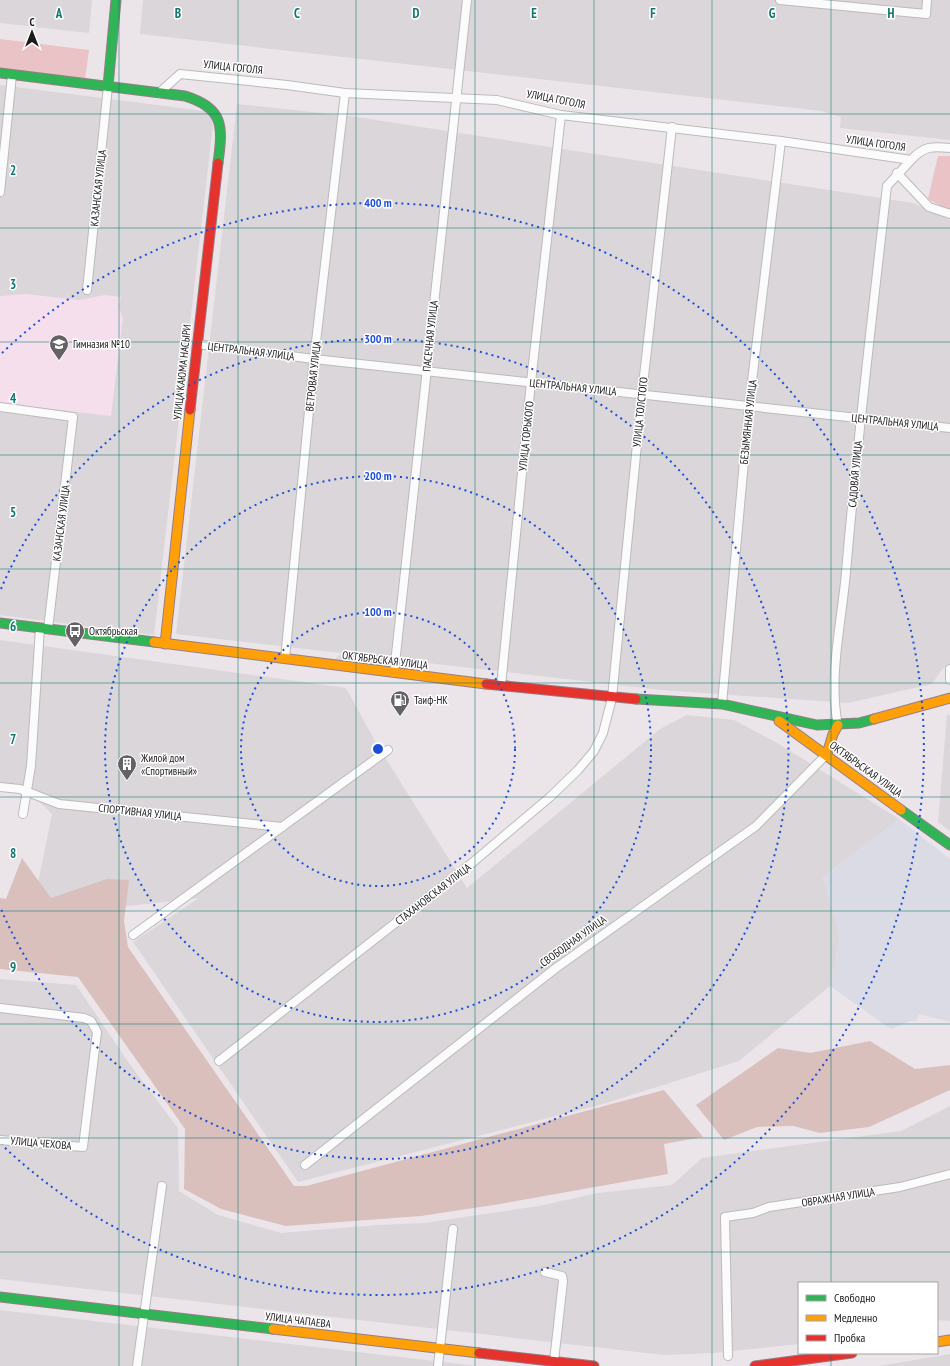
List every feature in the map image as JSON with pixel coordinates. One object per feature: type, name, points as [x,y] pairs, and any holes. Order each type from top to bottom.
[{"type":"main road","points":[[108,86],[116,0]]},
{"type":"main road","points":[[0,73],[159,93]]},
{"type":"main road","name":"УЛИЦА КАЮМА НАСЫРИ","points":[[159,93],[200,100],[210,106],[217,115],[221,132],[165,644]]},
{"type":"main road","name":"ОКТЯБРЬСКАЯ УЛИЦА","points":[[0,623],[501,686],[612,698],[722,704],[817,725],[838,725],[882,718],[950,698]]},
{"type":"main road","name":"ОКТЯБРЬСКАЯ УЛИЦА","points":[[767,714],[827,754],[950,845]]},
{"type":"main road","points":[[827,754],[832,734],[838,725]]},
{"type":"main road","name":"УЛИЦА ЧАПАЕВА","points":[[0,1297],[143,1315],[594,1366]]},
{"type":"main road","points":[[938,1342],[950,1340]]},
{"type":"main road","points":[[755,1366],[845,1354]]},
{"type":"street","name":"ПАСЕЧНАЯ УЛИЦА","points":[[394,673],[467,0]]},
{"type":"street","points":[[780,0],[926,14],[927,0]]},
{"type":"street","name":"УЛИЦА ГОГОЛЯ","points":[[159,93],[180,74],[287,85],[345,93],[497,100],[561,115],[781,141],[911,160],[918,153],[932,146],[950,148]]},
{"type":"street","points":[[0,192],[12,75]]},
{"type":"street","name":"КАЗАНСКАЯ УЛИЦА","points":[[87,290],[108,86]]},
{"type":"street","name":"ВЕТРОВАЯ УЛИЦА","points":[[285,659],[314,359],[345,93]]},
{"type":"street","name":"УЛИЦА ГОРЬКОГО","points":[[501,686],[531,382],[561,115]]},
{"type":"street","name":"УЛИЦА ТОЛСТОГО","points":[[612,698],[642,394],[672,127]]},
{"type":"street","name":"БЕЗЫМЯННАЯ УЛИЦА","points":[[722,704],[749,406],[781,141]]},
{"type":"street","name":"САДОВАЯ УЛИЦА","points":[[838,725],[834,706],[834,679],[842,614],[860,418],[887,186],[897,173],[911,160]]},
{"type":"street","points":[[897,173],[930,207],[950,214]]},
{"type":"street","name":"ЦЕНТРАЛЬНАЯ УЛИЦА","points":[[197,344],[314,359],[950,428]]},
{"type":"street","name":"КАЗАНСКАЯ УЛИЦА","points":[[0,407],[73,417],[44,629],[32,751],[23,814]]},
{"type":"street","points":[[950,669],[950,680]]},
{"type":"street","name":"СТАХАНОВСКАЯ УЛИЦА","points":[[219,1061],[472,863],[550,798],[578,770],[594,751],[603,733],[612,698]]},
{"type":"street","points":[[133,935],[388,750]]},
{"type":"street","name":"СВОБОДНАЯ УЛИЦА","points":[[305,1165],[556,968],[756,826],[827,754]]},
{"type":"street","name":"СПОРТИВНАЯ УЛИЦА","points":[[0,787],[27,791],[59,804],[282,827]]},
{"type":"street","name":"УЛИЦА ЧЕХОВА","points":[[0,1008],[84,1018],[91,1021],[97,1032],[83,1147],[0,1140]]},
{"type":"street","name":"ОВРАЖНАЯ УЛИЦА","points":[[728,1356],[725,1217],[754,1212],[769,1207],[900,1187],[950,1174]]},
{"type":"street","points":[[137,1366],[162,1186]]},
{"type":"street","points":[[438,1366],[453,1229]]},
{"type":"street","points":[[545,1272],[562,1276],[563,1281],[554,1361]]},
{"type":"shaded area","points":[[0,0],[92,0],[89,33],[0,23]]},
{"type":"shaded area","points":[[143,0],[950,0],[950,140],[840,128],[841,117],[821,111],[140,34]]},
{"type":"shaded area","points":[[0,39],[89,50],[85,79],[0,68]]},
{"type":"shaded area","points":[[0,85],[204,111],[211,116],[213,125],[154,635],[0,615]]},
{"type":"shaded area","points":[[237,104],[350,116],[913,203],[950,220],[950,667],[943,668],[932,684],[848,703],[661,690],[176,634]]},
{"type":"shaded area","points":[[938,156],[950,156],[950,211],[928,199]]},
{"type":"shaded area","name":"Гимназия №10","points":[[26,294],[79,300],[105,295],[121,297],[119,307],[123,319],[111,416],[0,403],[0,296]]},
{"type":"shaded area","points":[[0,640],[346,688],[376,743],[467,888],[660,729],[687,715],[734,720],[779,744],[899,819],[823,877],[840,936],[830,986],[739,1061],[603,1104],[298,1182],[133,942],[199,898],[31,917],[52,814],[22,785],[0,783]]},
{"type":"shaded area","points":[[354,642],[388,646],[387,666],[333,661]]},
{"type":"shaded area","points":[[947,715],[950,715],[950,831],[938,822]]},
{"type":"shaded area","points":[[899,819],[950,859],[950,1022],[919,1014],[916,1021],[910,1021],[891,1029],[830,986],[840,936],[823,877]]},
{"type":"shaded area","points":[[22,858],[51,898],[107,879],[129,880],[124,921],[128,947],[294,1186],[306,1186],[664,1090],[703,1137],[664,1144],[668,1174],[500,1204],[421,1216],[286,1226],[221,1209],[184,1189],[185,1129],[78,977],[0,969],[0,898],[6,899]]},
{"type":"shaded area","points":[[0,979],[76,985],[131,1066],[178,1128],[179,1191],[218,1215],[281,1233],[378,1225],[424,1223],[539,1206],[598,1193],[672,1185],[702,1158],[901,1131],[950,1106],[950,1321],[938,1320],[938,1282],[798,1282],[798,1344],[714,1353],[664,1355],[0,1279]]},
{"type":"shaded area","points":[[870,1041],[915,1069],[950,1065],[950,1090],[869,1127],[820,1133],[793,1126],[757,1127],[724,1140],[696,1105],[778,1048],[810,1053]]},
{"type":"shaded area","points":[[0,1310],[477,1366],[0,1366]]},
{"type":"shaded area","points":[[950,1354],[950,1366],[879,1366]]},
{"type":"traffic: fast","points":[[108,86],[116,0]]},
{"type":"traffic: fast","points":[[0,73],[185,96],[198,101],[207,106],[218,120],[220,129],[220,150],[218,163]]},
{"type":"traffic: fast","points":[[0,623],[154,642]]},
{"type":"traffic: fast","points":[[636,699],[722,704],[817,725],[859,723],[874,719]]},
{"type":"traffic: fast","points":[[901,810],[950,845]]},
{"type":"traffic: fast","points":[[0,1297],[273,1329]]},
{"type":"traffic: slow","points":[[165,644],[190,410]]},
{"type":"traffic: slow","points":[[154,642],[486,684]]},
{"type":"traffic: slow","points":[[874,719],[950,698]]},
{"type":"traffic: slow","points":[[779,721],[901,810]]},
{"type":"traffic: slow","points":[[827,754],[833,734],[838,725]]},
{"type":"traffic: slow","points":[[273,1329],[479,1353]]},
{"type":"traffic: slow","points":[[938,1342],[950,1340]]},
{"type":"traffic: jam","points":[[190,410],[218,163]]},
{"type":"traffic: jam","points":[[486,684],[636,699]]},
{"type":"traffic: jam","points":[[479,1353],[594,1366]]},
{"type":"traffic: jam","points":[[755,1366],[845,1354]]},
{"type":"place","name":"Гимназия №10","points":[[59,361]]},
{"type":"place","name":"Октябрьская","points":[[75,648]]},
{"type":"place","name":"Таиф-НК","points":[[400,717]]},
{"type":"place","name":"Жилой дом «Спортивный»","points":[[127,781]]}]
